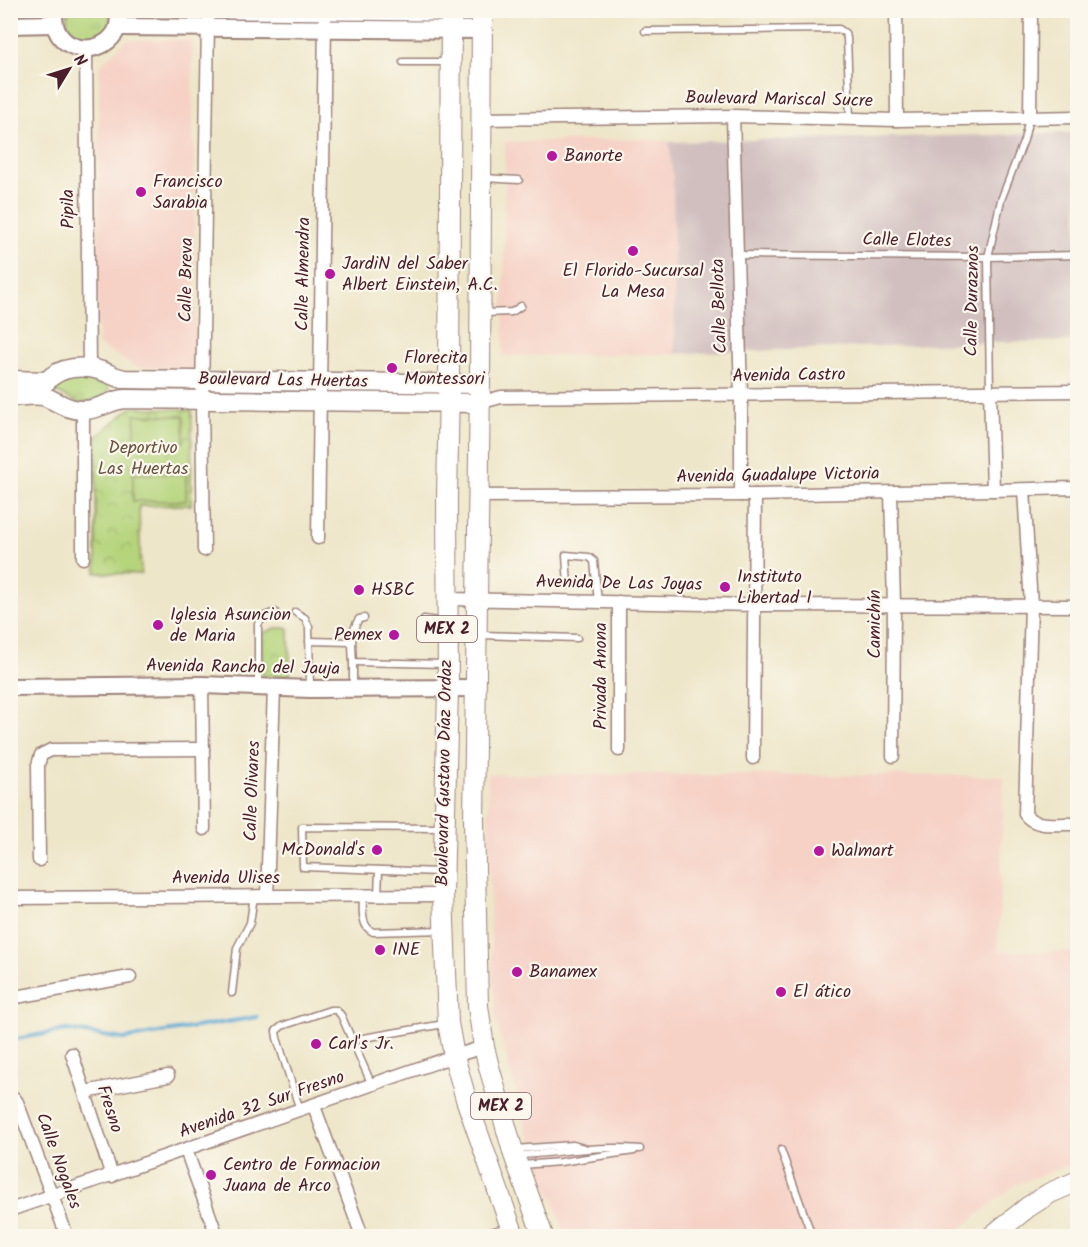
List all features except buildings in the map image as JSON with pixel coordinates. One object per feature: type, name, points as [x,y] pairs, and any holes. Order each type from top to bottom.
[{"type":"main road","name":"Boulevard Gustavo Díaz Ordaz","points":[[452,18],[447,501],[448,689],[443,828],[443,930],[448,1023],[454,1056],[466,1099],[512,1231]]},
{"type":"main road","name":"Boulevard Gustavo Díaz Ordaz","points":[[482,18],[478,600],[475,688],[478,1006],[484,1047],[515,1157],[543,1236]]},
{"type":"main road","name":"Boulevard Las Huertas","points":[[10,397],[47,389],[60,371],[89,368],[100,370],[117,378],[449,384],[480,394]]},
{"type":"main road","points":[[117,378],[117,400]]},
{"type":"main road","name":"Boulevard Las Huertas","points":[[10,380],[47,389],[65,407],[83,410],[97,408],[117,400],[202,399],[449,404],[480,394]]},
{"type":"main road","points":[[992,1236],[1028,1207],[1050,1193],[1077,1181]]},
{"type":"street","points":[[896,10],[897,120]]},
{"type":"street","name":"Calle Duraznos","points":[[1030,117],[1031,10]]},
{"type":"street","points":[[207,11],[325,11],[482,18]]},
{"type":"street","name":"Calle Breva","points":[[204,550],[202,399],[207,11]]},
{"type":"street","name":"Calle Almendra","points":[[318,538],[325,11]]},
{"type":"street","points":[[10,25],[54,17],[58,34],[66,42],[86,50],[99,47],[111,39],[118,19],[208,29],[325,29],[452,18]]},
{"type":"street","name":"Pipila","points":[[86,50],[89,368]]},
{"type":"street","name":"Boulevard Mariscal Sucre","points":[[481,119],[733,116],[897,120],[1077,117]]},
{"type":"street","name":"Calle Bellota","points":[[733,116],[741,395],[741,495]]},
{"type":"street","name":"Calle Duraznos","points":[[990,391],[993,490]]},
{"type":"street","name":"Avenida Castro","points":[[480,394],[501,397],[1077,391]]},
{"type":"street","points":[[480,394],[501,397]]},
{"type":"street","points":[[83,410],[83,558]]},
{"type":"street","name":"Avenida Guadalupe Victoria","points":[[478,496],[755,495],[1077,488]]},
{"type":"street","points":[[1024,490],[1031,606],[1025,814],[1029,820],[1036,823],[1077,824]]},
{"type":"street","name":"Camichín","points":[[891,493],[894,604],[893,756]]},
{"type":"street","points":[[753,758],[755,495]]},
{"type":"street","name":"Avenida De Las Joyas","points":[[447,599],[754,605],[1077,606]]},
{"type":"street","name":"Privada Anona","points":[[619,602],[619,750]]},
{"type":"street","points":[[202,686],[204,829]]},
{"type":"street","name":"Avenida Rancho del Jauja","points":[[10,687],[475,688]]},
{"type":"street","name":"Calle Olivares","points":[[266,687],[267,896]]},
{"type":"street","points":[[39,860],[38,765],[41,755],[51,750],[203,748]]},
{"type":"street","name":"Avenida Ulises","points":[[10,897],[443,895]]},
{"type":"street","points":[[10,998],[130,977]]},
{"type":"street","name":"Avenida 32 Sur Fresno","points":[[10,1210],[484,1047]]},
{"type":"street","name":"Fresno","points":[[72,1054],[112,1176]]},
{"type":"street","points":[[85,1092],[168,1076]]},
{"type":"street","name":"Calle Nogales","points":[[12,1098],[67,1236]]},
{"type":"street","points":[[314,1106],[362,1236]]},
{"type":"street","points":[[186,1150],[217,1236]]},
{"type":"lane","points":[[645,31],[839,28],[847,38],[850,119]]},
{"type":"lane","points":[[403,62],[452,62]]},
{"type":"lane","name":"Calle Duraznos","points":[[990,391],[988,257],[1001,200],[1024,140],[1030,117]]},
{"type":"lane","points":[[481,177],[519,180]]},
{"type":"lane","name":"Calle Elotes","points":[[736,255],[988,257],[1077,255]]},
{"type":"lane","points":[[480,313],[512,312],[521,306]]},
{"type":"lane","points":[[568,585],[566,555],[589,557],[594,561],[598,602]]},
{"type":"lane","points":[[266,687],[258,624],[265,616],[275,612]]},
{"type":"lane","points":[[295,612],[305,618],[309,627],[310,689]]},
{"type":"lane","points":[[353,689],[351,642],[356,624],[359,619],[364,618]]},
{"type":"lane","points":[[424,620],[447,622]]},
{"type":"lane","points":[[477,635],[577,638]]},
{"type":"lane","points":[[309,641],[351,642]]},
{"type":"lane","points":[[353,662],[447,664]]},
{"type":"lane","points":[[443,828],[302,827],[303,867],[443,872]]},
{"type":"lane","points":[[378,870],[378,895]]},
{"type":"lane","points":[[232,993],[237,948],[250,923],[254,896]]},
{"type":"lane","points":[[363,896],[364,924],[368,930],[374,932],[443,930]]},
{"type":"lane","points":[[300,1110],[277,1038],[276,1031],[282,1026],[336,1010],[341,1015],[372,1085]]},
{"type":"lane","points":[[352,1040],[448,1023]]},
{"type":"lane","points":[[617,1147],[640,1149],[560,1162],[515,1157],[617,1147]]},
{"type":"lane","points":[[781,1150],[812,1236]]},
{"type":"lane","points":[[477,1236],[512,1231]]},
{"type":"shaded area","points":[[127,40],[192,40],[196,369],[136,367],[98,344],[99,66]]},
{"type":"shaded area","points":[[1077,133],[1077,341],[989,342],[675,354],[673,178],[669,142]]},
{"type":"shaded area","points":[[647,139],[669,142],[673,178],[675,354],[503,356],[505,142]]},
{"type":"shaded area","points":[[488,774],[1004,776],[998,951],[1077,952],[1077,1162],[1015,1185],[951,1236],[566,1236],[528,1135],[496,1020],[491,942]]},
{"type":"green space","points":[[68,11],[109,11],[110,23],[106,32],[98,37],[89,39],[80,37],[72,32],[68,23]]},
{"type":"green space","points":[[73,376],[104,381],[108,390],[106,397],[80,404],[54,391],[56,383]]},
{"type":"green space","name":"Deportivo Las Huertas","points":[[132,407],[192,410],[191,505],[139,506],[141,574],[96,573],[96,437]]},
{"type":"green space","points":[[135,415],[184,416],[184,442],[135,441]]},
{"type":"green space","points":[[133,474],[186,474],[186,501],[133,501]]},
{"type":"green space","points":[[275,628],[289,628],[290,676],[262,676],[261,634]]},
{"type":"waterway","points":[[10,1040],[67,1030],[123,1039],[257,1017]]},
{"type":"place","name":"Banorte","points":[[552,156]]},
{"type":"place","name":"Francisco Sarabia","points":[[141,192]]},
{"type":"place","name":"El Florido-Sucursal La Mesa","points":[[633,251]]},
{"type":"place","name":"JardiN del Saber Albert Einstein, A.C.","points":[[330,274]]},
{"type":"place","name":"Florecita Montessori","points":[[392,368]]},
{"type":"place","name":"Instituto Libertad I","points":[[725,587]]},
{"type":"place","name":"HSBC","points":[[359,590]]},
{"type":"place","name":"Iglesia Asuncion de Maria","points":[[158,625]]},
{"type":"place","name":"Pemex","points":[[394,635]]},
{"type":"place","name":"McDonald's","points":[[377,850]]},
{"type":"place","name":"Walmart","points":[[819,851]]},
{"type":"place","name":"INE","points":[[380,950]]},
{"type":"place","name":"Banamex","points":[[517,972]]},
{"type":"place","name":"El ático","points":[[781,992]]},
{"type":"place","name":"Carl's Jr.","points":[[316,1044]]},
{"type":"place","name":"Centro de Formacion Juana de Arco","points":[[211,1175]]}]
